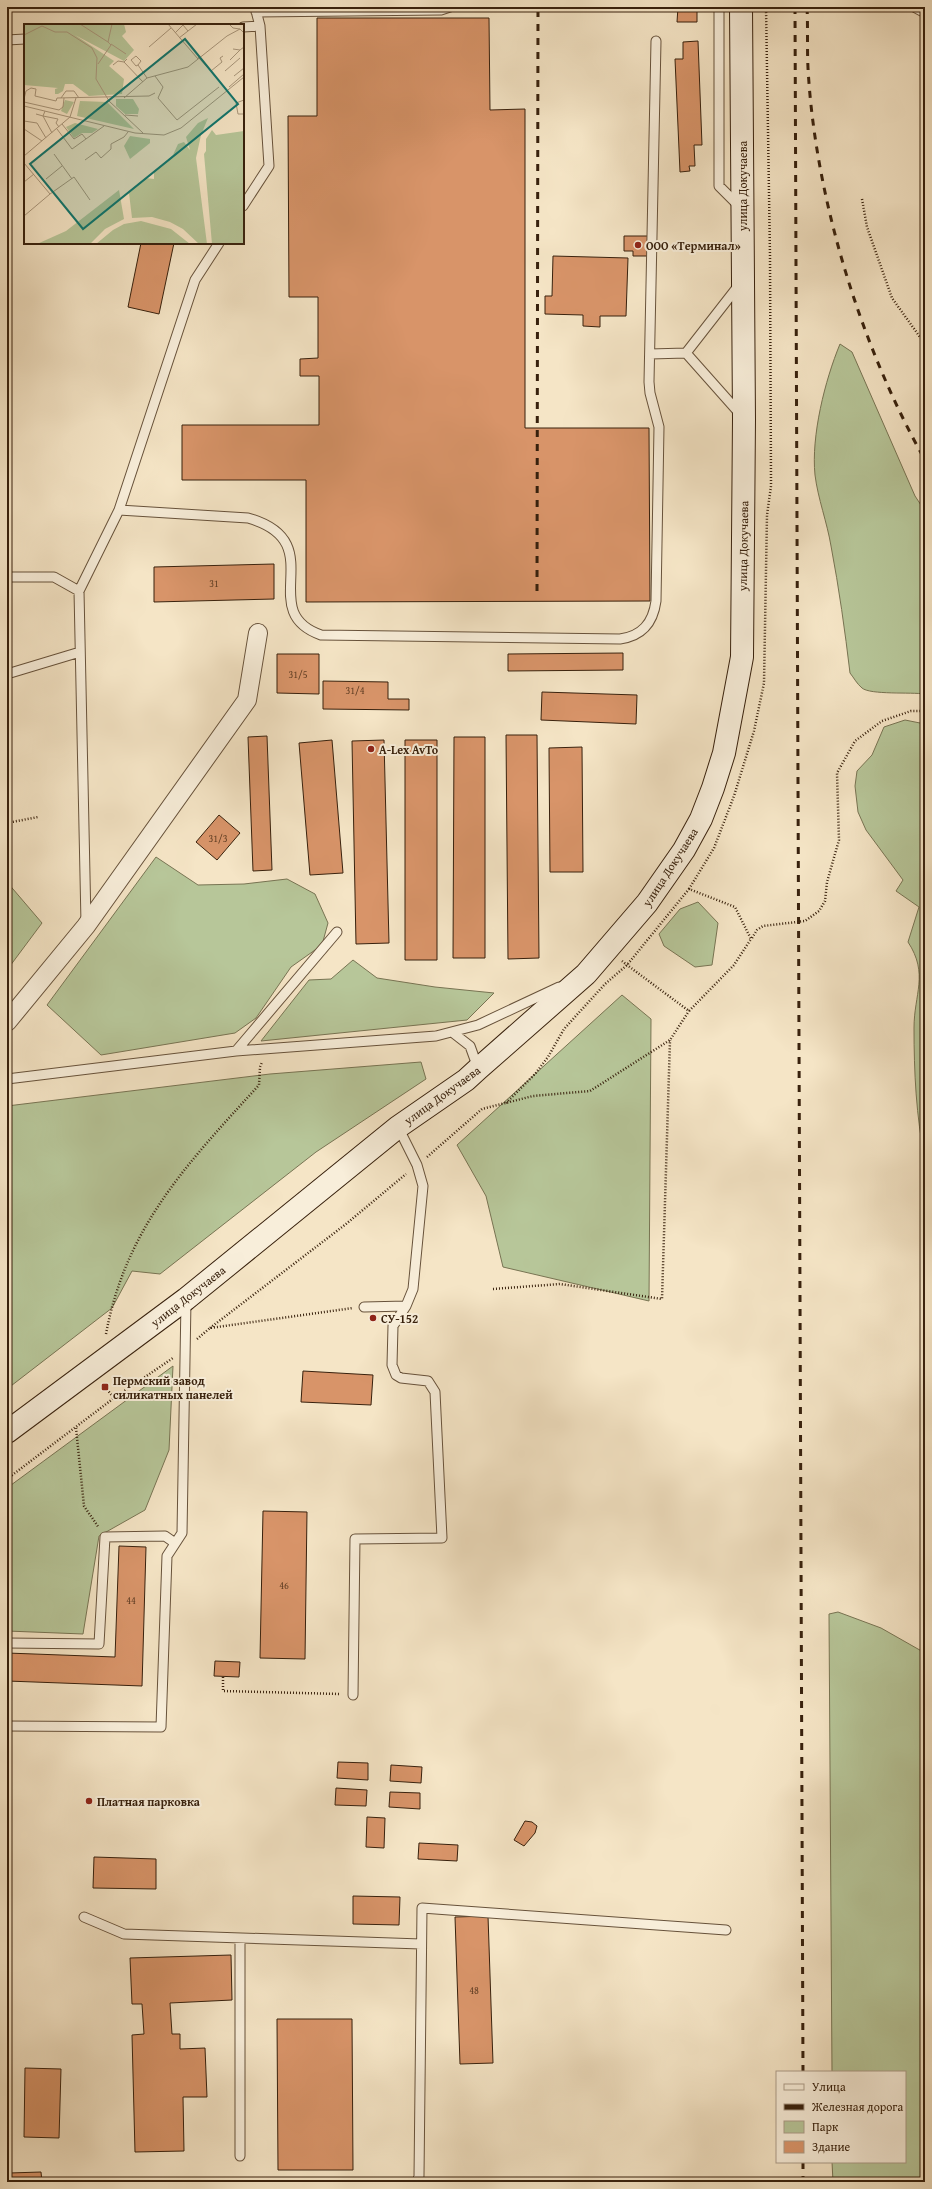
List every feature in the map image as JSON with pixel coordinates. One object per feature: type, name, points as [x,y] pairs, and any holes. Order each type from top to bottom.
[{"type":"main road","name":"улица Докучаева","points":[[7,1432],[186,1299],[398,1127],[478,1070],[586,974],[647,903],[684,850],[701,819],[724,753],[742,657],[744,419],[741,7]]},
{"type":"street","points":[[7,1022],[86,926],[247,700],[258,633]]},
{"type":"lane","points":[[244,204],[269,166],[260,26],[255,10],[441,10],[450,7]]},
{"type":"lane","points":[[719,7],[719,186],[742,208]]},
{"type":"lane","points":[[914,7],[925,13]]},
{"type":"lane","points":[[244,27],[260,26]]},
{"type":"lane","points":[[7,40],[24,39]]},
{"type":"lane","points":[[119,510],[248,518],[267,525],[276,531],[286,541],[291,556],[290,600],[294,616],[310,631],[321,636],[630,637],[645,628],[655,611],[656,601],[660,427],[650,393],[656,41]]},
{"type":"lane","points":[[86,926],[79,591],[119,510],[195,280],[218,244]]},
{"type":"lane","points":[[686,354],[742,280]]},
{"type":"lane","points":[[650,354],[686,354],[744,419]]},
{"type":"lane","points":[[7,578],[54,577],[79,591]]},
{"type":"lane","points":[[7,674],[80,652]]},
{"type":"lane","points":[[236,1051],[337,932]]},
{"type":"lane","points":[[7,1079],[236,1051],[436,1036],[478,1025],[586,974]]},
{"type":"lane","points":[[452,1032],[470,1046],[478,1070]]},
{"type":"lane","points":[[353,1694],[355,1539],[442,1538],[435,1392],[428,1381],[400,1378],[396,1375],[392,1365],[393,1326],[406,1306],[412,1289],[423,1186],[417,1165],[398,1127]]},
{"type":"lane","points":[[7,1726],[161,1727],[167,1556],[182,1533],[186,1299]]},
{"type":"lane","points":[[364,1307],[406,1306]]},
{"type":"lane","points":[[7,1643],[99,1644],[105,1537],[165,1536],[175,1544]]},
{"type":"lane","points":[[417,2182],[419,2176],[422,1908],[726,1930]]},
{"type":"lane","points":[[84,1917],[124,1934],[421,1944]]},
{"type":"lane","points":[[240,1938],[240,2156]]},
{"type":"path","points":[[862,199],[867,227],[892,298],[925,344]]},
{"type":"path","points":[[210,1328],[346,1224],[482,1110],[533,1096],[590,1091],[670,1040],[689,1011],[734,965],[757,930],[763,926],[805,921],[819,911],[825,901],[827,882],[839,840],[837,773],[855,741],[882,721],[911,711],[925,711]]},
{"type":"path","points":[[7,823],[38,817]]},
{"type":"path","points":[[506,1103],[535,1074],[548,1057],[564,1030],[605,984],[627,965],[689,889],[735,907],[751,939]]},
{"type":"path","points":[[607,950],[689,1011]]},
{"type":"path","points":[[493,1289],[560,1284],[662,1299],[670,1040]]},
{"type":"path","points":[[101,1362],[112,1304],[128,1259],[149,1220],[184,1168],[259,1085],[260,1067],[268,1048]]},
{"type":"path","points":[[105,1387],[114,1398]]},
{"type":"path","points":[[76,1428],[84,1506],[105,1537]]},
{"type":"path","points":[[223,1677],[223,1691],[353,1694]]},
{"type":"green space","points":[[840,344],[852,352],[915,496],[925,511],[925,694],[873,692],[862,688],[850,673],[837,578],[816,484],[814,460],[820,408],[834,358]]},
{"type":"green space","points":[[905,720],[925,724],[925,1159],[916,1094],[914,1061],[914,1028],[919,974],[918,964],[908,942],[919,907],[896,891],[903,880],[866,830],[858,812],[855,786],[857,771],[872,755],[884,727]]},
{"type":"green space","points":[[156,857],[198,885],[244,884],[287,879],[315,894],[328,923],[322,945],[291,967],[256,1018],[235,1033],[101,1055],[47,1005]]},
{"type":"green space","points":[[7,882],[42,923],[7,970]]},
{"type":"green space","points":[[698,902],[718,923],[712,965],[695,967],[664,946],[659,934],[680,909]]},
{"type":"green space","points":[[353,960],[377,978],[435,987],[494,993],[467,1020],[261,1041],[309,980],[331,979]]},
{"type":"green space","points":[[622,995],[651,1019],[649,1301],[503,1267],[486,1196],[457,1145]]},
{"type":"green space","points":[[421,1062],[426,1079],[316,1152],[160,1274],[132,1271],[112,1308],[7,1389],[7,1106],[270,1074]]},
{"type":"green space","points":[[173,1366],[169,1450],[145,1510],[99,1536],[83,1634],[7,1631],[7,1488]]},
{"type":"green space","points":[[838,1612],[881,1628],[925,1653],[925,2182],[833,2182],[832,2163],[906,2163],[906,2071],[832,2071],[829,1614]]},
{"type":"building","points":[[465,7],[664,7],[664,11],[465,10]]},
{"type":"building","points":[[678,7],[697,7],[697,22],[677,22]]},
{"type":"building","points":[[317,18],[489,18],[490,110],[525,109],[525,428],[649,428],[650,601],[306,602],[306,480],[182,480],[182,425],[319,425],[319,376],[300,376],[300,359],[318,358],[318,297],[289,297],[288,116],[317,116]]},
{"type":"building","points":[[698,41],[702,145],[694,145],[695,166],[689,166],[690,171],[680,172],[675,59],[683,59],[683,42]]},
{"type":"building","points":[[624,236],[648,236],[648,256],[633,256],[633,251],[624,251]]},
{"type":"building","points":[[141,244],[174,244],[159,314],[128,307]]},
{"type":"building","points":[[553,256],[628,258],[626,316],[600,316],[600,327],[583,326],[583,315],[545,314],[545,296],[552,296]]},
{"type":"building","points":[[274,564],[274,599],[154,602],[154,567]]},
{"type":"building","points":[[623,653],[623,670],[508,671],[508,654]]},
{"type":"building","points":[[277,654],[319,654],[319,694],[277,693]]},
{"type":"building","points":[[323,681],[388,682],[388,699],[409,699],[409,710],[323,709]]},
{"type":"building","points":[[542,692],[637,695],[636,724],[541,720]]},
{"type":"building","points":[[506,735],[537,735],[539,958],[508,959]]},
{"type":"building","points":[[267,736],[272,870],[253,871],[248,737]]},
{"type":"building","points":[[454,737],[485,737],[485,958],[453,958]]},
{"type":"building","points":[[332,740],[343,873],[310,875],[299,743]]},
{"type":"building","points":[[384,740],[389,943],[356,944],[352,741]]},
{"type":"building","points":[[405,740],[437,740],[437,960],[405,960]]},
{"type":"building","points":[[582,747],[583,872],[550,872],[549,748]]},
{"type":"building","points":[[219,815],[240,833],[217,860],[196,842]]},
{"type":"building","points":[[303,1371],[373,1375],[371,1405],[301,1402]]},
{"type":"building","points":[[263,1511],[307,1512],[305,1659],[260,1658]]},
{"type":"building","points":[[119,1546],[146,1547],[142,1686],[7,1681],[7,1653],[115,1657]]},
{"type":"building","points":[[215,1661],[240,1662],[239,1677],[214,1676]]},
{"type":"building","points":[[338,1762],[368,1763],[368,1780],[337,1778]]},
{"type":"building","points":[[391,1765],[422,1767],[421,1783],[390,1781]]},
{"type":"building","points":[[336,1788],[367,1790],[366,1806],[335,1805]]},
{"type":"building","points":[[390,1792],[420,1793],[420,1809],[389,1807]]},
{"type":"building","points":[[367,1817],[385,1818],[384,1848],[366,1847]]},
{"type":"building","points":[[525,1821],[532,1822],[537,1826],[535,1833],[524,1846],[514,1840]]},
{"type":"building","points":[[419,1843],[458,1845],[457,1861],[418,1859]]},
{"type":"building","points":[[94,1857],[156,1859],[156,1889],[93,1888]]},
{"type":"building","points":[[353,1896],[400,1897],[399,1925],[353,1924]]},
{"type":"building","points":[[488,1916],[493,2063],[460,2064],[455,1917]]},
{"type":"building","points":[[231,1955],[232,2000],[170,2003],[172,2034],[180,2034],[180,2049],[205,2048],[207,2097],[183,2097],[184,2151],[135,2152],[132,2035],[144,2034],[142,2004],[132,2004],[130,1958]]},
{"type":"building","points":[[277,2019],[352,2019],[353,2170],[278,2170]]},
{"type":"building","points":[[25,2068],[61,2069],[59,2138],[24,2137]]},
{"type":"building","points":[[41,2172],[42,2182],[9,2182],[9,2173]]},
{"type":"railway","points":[[537,591],[538,7]]},
{"type":"railway","points":[[795,7],[803,2071]]},
{"type":"railway","points":[[807,7],[808,68],[812,118],[820,168],[831,219],[845,270],[862,321],[902,416],[925,460]]},
{"type":"railway","points":[[803,2163],[803,2182]]},
{"type":"place","name":"ООО «Терминал»","points":[[638,245]]},
{"type":"place","name":"A-Lex AvTo","points":[[371,749]]},
{"type":"place","name":"СУ-152","points":[[373,1318]]},
{"type":"place","name":"Пермский завод силикатных панелей","points":[[105,1387]]},
{"type":"place","name":"Платная парковка","points":[[89,1801]]}]
